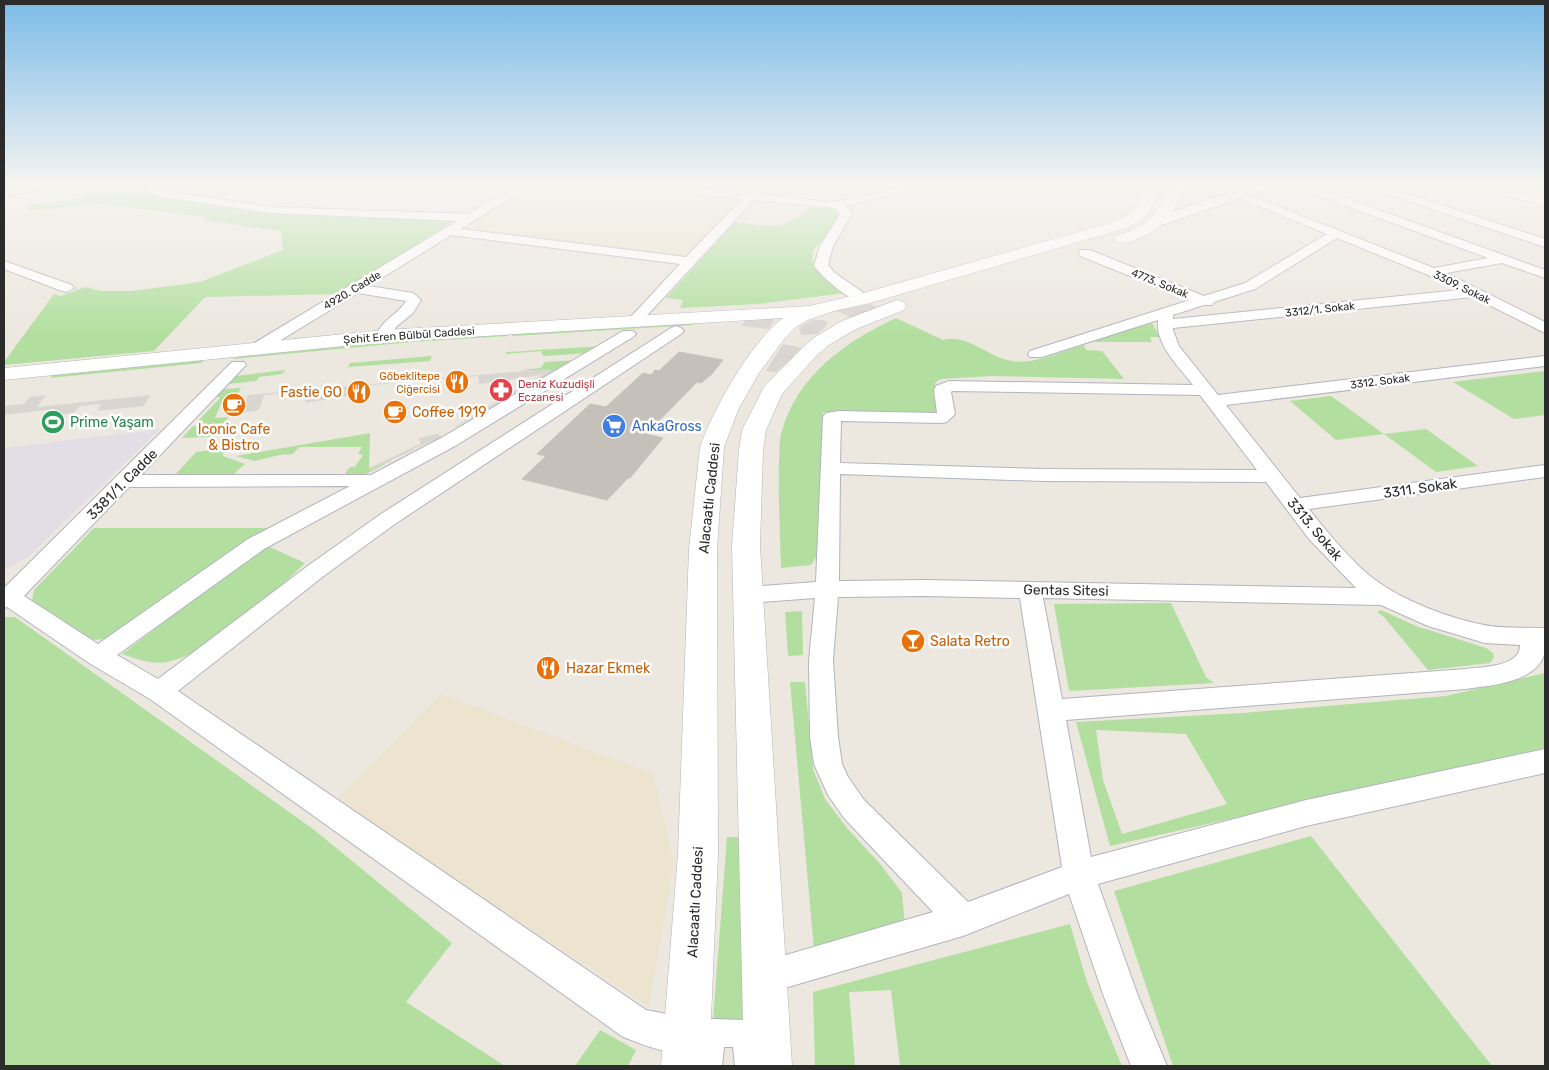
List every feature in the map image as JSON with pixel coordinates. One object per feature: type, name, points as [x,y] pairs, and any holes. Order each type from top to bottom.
[{"type":"main road","name":"Alacaatlı Caddesi","points":[[768,1066],[746,546],[749,477],[754,430],[772,392],[828,326],[863,299],[1086,235]]},
{"type":"main road","points":[[1066,258],[1135,235]]},
{"type":"main road","name":"Alacaatlı Caddesi","points":[[686,1051],[698,854],[703,549],[712,447],[722,417],[738,386],[776,336],[792,321],[828,326],[1019,271]]},
{"type":"main road","name":"Şehit Eren Bülbül Caddesi","points":[[11,373],[384,336],[632,327],[828,326]]},
{"type":"main road","name":"Şehit Eren Bülbül Caddesi","points":[[4,389],[632,327],[676,331],[722,331],[798,340],[828,326]]},
{"type":"main road","points":[[4,389],[11,373]]},
{"type":"street","name":"4920. Cadde","points":[[257,348],[443,235]]},
{"type":"street","points":[[480,235],[691,262]]},
{"type":"street","points":[[98,656],[256,544],[448,442],[632,327],[716,235]]},
{"type":"street","points":[[834,235],[821,259],[821,266],[830,276],[863,299]]},
{"type":"street","points":[[1036,354],[1166,319],[1250,286],[1334,235]]},
{"type":"street","name":"3309. Sokak","points":[[1342,235],[1433,272],[1545,328]]},
{"type":"street","points":[[1438,235],[1545,274]]},
{"type":"street","points":[[1521,235],[1545,243]]},
{"type":"street","points":[[1433,272],[1545,250]]},
{"type":"street","name":"4773. Sokak","points":[[1084,253],[1207,302]]},
{"type":"street","points":[[4,265],[67,288]]},
{"type":"street","points":[[355,288],[408,296],[414,300],[411,307],[388,324],[384,336]]},
{"type":"street","name":"3312/1. Sokak","points":[[1166,319],[1475,293]]},
{"type":"street","name":"3313. Sokak","points":[[1166,319],[1165,330],[1172,347],[1317,534],[1358,577],[1384,597],[1436,620],[1477,632],[1538,637]]},
{"type":"street","points":[[159,692],[317,570],[388,519],[676,331]]},
{"type":"street","name":"3312. Sokak","points":[[831,468],[832,417],[941,418],[946,414],[942,390],[945,387],[1210,395],[1545,361]]},
{"type":"street","name":"3381/1. Cadde","points":[[6,599],[238,365]]},
{"type":"street","points":[[963,920],[854,809],[838,786],[828,764],[824,737],[821,660],[827,589],[831,468],[1042,475],[1272,476]]},
{"type":"street","name":"3311. Sokak","points":[[1294,505],[1545,471]]},
{"type":"street","points":[[124,481],[374,480]]},
{"type":"street","name":"Gentas Sitesi","points":[[749,595],[827,589],[1030,590],[1384,597]]},
{"type":"street","points":[[1030,590],[1079,875],[1121,996],[1149,1066]]},
{"type":"street","points":[[6,599],[159,692],[636,1024],[664,1033],[686,1051]]},
{"type":"street","points":[[1052,710],[1466,679],[1514,670],[1529,660],[1538,637]]},
{"type":"street","points":[[764,977],[963,920],[1079,875],[1306,813],[1545,761]]},
{"type":"street","points":[[708,1066],[712,1033],[746,1034],[749,1066]]},
{"type":"shaded area","points":[[501,235],[706,235],[688,254],[676,257]]},
{"type":"shaded area","points":[[871,304],[877,307],[852,318],[836,311]]},
{"type":"shaded area","points":[[776,318],[768,329],[742,326],[745,319]]},
{"type":"shaded area","points":[[812,320],[823,320],[827,322],[826,326],[817,334],[802,335],[799,329],[801,326]]},
{"type":"shaded area","points":[[783,344],[804,348],[776,372],[766,371]]},
{"type":"shaded area","points":[[548,369],[553,371],[456,427],[454,427],[541,375],[479,384],[478,376],[349,387],[347,396],[305,403],[307,391],[264,395],[259,410],[241,413],[248,395]]},
{"type":"shaded area","points":[[46,395],[37,407],[151,395],[144,406],[97,411],[101,404],[80,406],[74,413],[49,416],[54,409],[4,415],[4,406],[24,404],[30,397]]},
{"type":"shaded area","points":[[160,429],[28,557],[4,570],[4,448]]},
{"type":"shaded area","points":[[437,434],[442,437],[371,470],[369,468],[420,444],[419,438]]},
{"type":"shaded area","points":[[441,694],[653,774],[674,862],[649,1007],[335,801]]},
{"type":"green space","points":[[281,235],[431,235],[336,294],[205,297],[154,351],[4,365],[4,362],[54,294],[61,296],[85,287],[101,291],[133,291],[200,282],[283,250]]},
{"type":"green space","points":[[723,235],[826,235],[813,251],[814,265],[822,276],[845,293],[757,304],[680,308],[683,300],[666,298]]},
{"type":"green space","points":[[896,318],[943,340],[961,340],[1003,359],[1012,361],[1030,361],[1048,357],[1084,345],[1086,350],[1102,351],[1124,379],[992,376],[940,379],[935,383],[938,416],[823,412],[817,556],[811,565],[781,568],[780,444],[781,434],[788,413],[798,395],[825,363],[859,338]]},
{"type":"green space","points":[[693,322],[694,325],[512,336],[513,333]]},
{"type":"green space","points":[[1152,323],[1160,337],[1150,337],[1152,342],[1096,342],[1094,339]]},
{"type":"green space","points":[[509,333],[508,336],[412,342],[233,359],[236,357],[398,341]]},
{"type":"green space","points":[[602,346],[589,353],[545,356],[542,355],[542,351],[506,354],[506,352]]},
{"type":"green space","points":[[432,356],[430,361],[348,367],[350,363]]},
{"type":"green space","points":[[203,360],[202,363],[50,378],[53,375]]},
{"type":"green space","points":[[578,360],[530,389],[526,387],[552,371],[520,370],[541,368],[545,362]]},
{"type":"green space","points":[[286,370],[282,374],[259,377],[256,381],[228,384],[236,376]]},
{"type":"green space","points":[[1545,371],[1545,415],[1514,419],[1453,382]]},
{"type":"green space","points":[[241,388],[235,398],[223,399],[215,418],[229,417],[209,437],[182,438],[193,426],[199,426],[204,421],[199,420],[220,398],[217,396],[223,389]]},
{"type":"green space","points":[[1331,396],[1384,434],[1336,440],[1290,401]]},
{"type":"green space","points":[[1426,429],[1478,466],[1436,472],[1384,434]]},
{"type":"green space","points":[[370,433],[369,468],[385,464],[366,474],[345,474],[350,467],[355,467],[363,455],[358,454],[362,447],[299,447],[293,454],[254,461],[236,456]]},
{"type":"green space","points":[[224,448],[223,456],[245,464],[233,475],[175,475],[196,452]]},
{"type":"green space","points":[[94,528],[270,528],[107,639],[90,640],[38,610],[32,601],[34,590]]},
{"type":"green space","points":[[265,545],[305,563],[241,622],[204,647],[186,656],[167,662],[150,662],[122,654]]},
{"type":"green space","points":[[1171,603],[1206,677],[1214,683],[1069,691],[1054,604]]},
{"type":"green space","points":[[1381,610],[1416,626],[1486,648],[1493,653],[1494,657],[1490,663],[1428,670],[1384,617],[1377,612]]},
{"type":"green space","points":[[802,611],[803,655],[788,656],[785,612]]},
{"type":"green space","points":[[4,617],[15,617],[313,829],[452,943],[406,1002],[505,1066],[4,1066]]},
{"type":"green space","points":[[1545,673],[1545,748],[1110,846],[1076,722],[1243,713],[1446,696]],"holes":[[[1096,730],[1186,734],[1227,804],[1122,834],[1103,780]]]},
{"type":"green space","points":[[790,682],[805,682],[813,769],[825,799],[902,893],[905,926],[814,949]]},
{"type":"green space","points":[[1311,836],[1492,1066],[1173,1066],[1114,891]]},
{"type":"green space","points":[[727,837],[739,837],[746,1034],[712,1033]]},
{"type":"green space","points":[[1070,924],[1087,982],[1122,1066],[900,1066],[891,990],[849,992],[855,1066],[815,1066],[813,992]]},
{"type":"green space","points":[[600,1030],[636,1050],[628,1066],[575,1066]]},
{"type":"building","name":"AnkaGross","points":[[679,352],[723,360],[712,374],[701,383],[697,382],[646,434],[663,438],[630,478],[607,500],[522,479],[546,456],[537,454],[590,404],[606,407],[643,373],[651,375],[655,370],[659,371]]},
{"type":"place","name":"Göbeklitepe Ciğercisi","points":[[457,382]]},
{"type":"place","name":"Deniz Kuzudişli Eczanesi","points":[[501,390]]},
{"type":"place","name":"Fastie GO","points":[[359,392]]},
{"type":"place","name":"Iconic Cafe & Bistro","points":[[234,405]]},
{"type":"place","name":"Coffee 1919","points":[[395,412]]},
{"type":"place","name":"Prime Yaşam","points":[[53,422]]},
{"type":"place","name":"AnkaGross","points":[[614,426]]},
{"type":"place","name":"Salata Retro","points":[[913,641]]},
{"type":"place","name":"Hazar Ekmek","points":[[548,668]]}]
